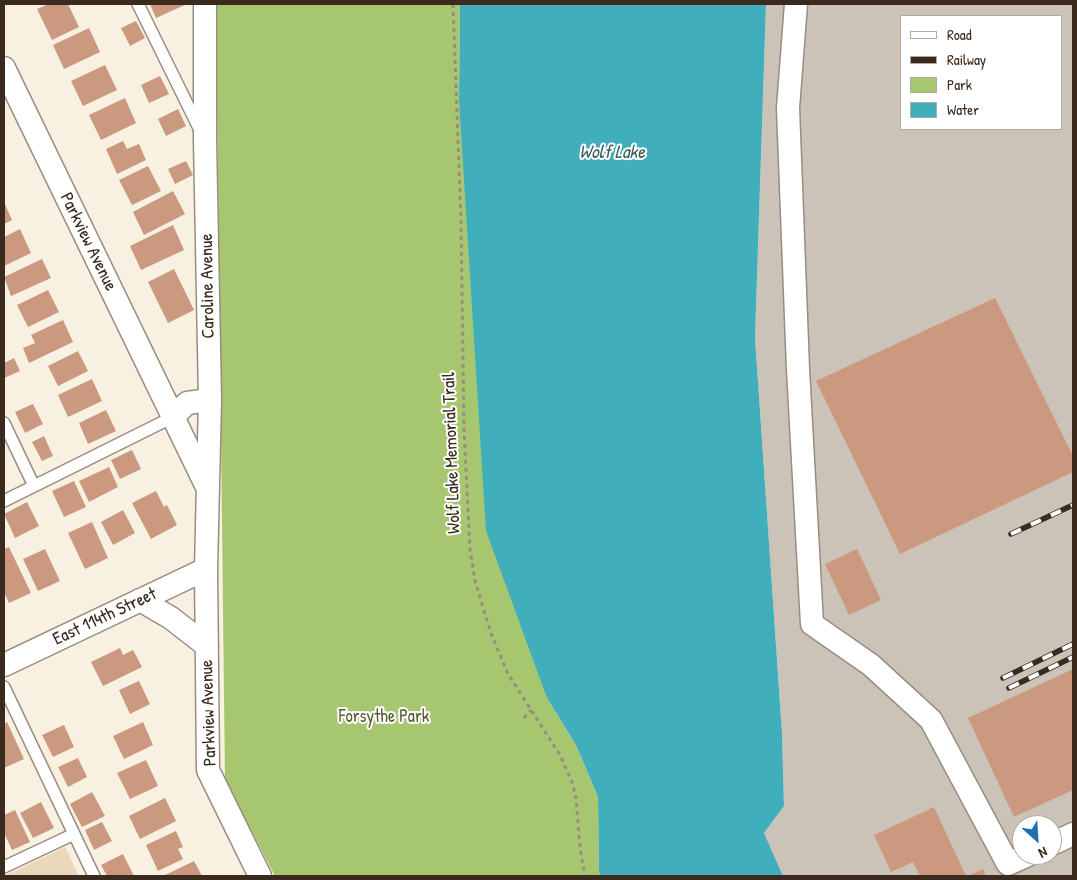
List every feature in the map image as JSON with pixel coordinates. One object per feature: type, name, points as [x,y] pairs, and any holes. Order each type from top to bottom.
[{"type":"street","name":"Caroline Avenue","points":[[205,4],[205,140],[210,400],[206,569]]},
{"type":"street","points":[[796,4],[788,108],[798,369],[812,624],[871,665],[931,720],[1008,864],[1012,862]]},
{"type":"street","name":"Parkview Avenue","points":[[4,68],[208,488]]},
{"type":"street","points":[[173,417],[187,403],[210,400]]},
{"type":"street","name":"Parkview Avenue","points":[[206,569],[208,770],[260,876]]},
{"type":"street","name":"East 114th Street","points":[[4,665],[206,569]]},
{"type":"street","points":[[140,600],[172,618],[207,646]]},
{"type":"lane","points":[[138,4],[205,140]]},
{"type":"lane","points":[[4,501],[173,417]]},
{"type":"lane","points":[[4,423],[34,486]]},
{"type":"lane","points":[[4,687],[94,876]]},
{"type":"lane","points":[[4,867],[74,834]]},
{"type":"path","name":"Wolf Lake Memorial Trail","points":[[453,4],[461,221],[464,429],[470,549],[475,581],[492,636],[508,674],[565,764],[572,782],[576,798],[580,848],[585,876]]},
{"type":"path","points":[[524,718],[531,710]]},
{"type":"shaded area","points":[[766,4],[1073,4],[1073,876],[783,876],[764,833],[784,806],[782,733],[755,338]]},
{"type":"shaded area","points":[[65,847],[79,876],[4,876]]},
{"type":"green space","name":"Forsythe Park","points":[[216,4],[460,4],[459,100],[547,698],[576,745],[598,797],[599,871],[601,876],[275,876],[225,780]]},
{"type":"water","name":"Wolf Lake","points":[[460,4],[766,4],[755,338],[782,733],[784,806],[764,833],[783,876],[601,876],[599,872],[598,797],[576,745],[547,698],[486,531],[459,100]]},
{"type":"building","points":[[49,4],[68,4],[79,27],[52,40],[37,9]]},
{"type":"building","points":[[150,4],[187,4],[156,18]]},
{"type":"building","points":[[136,21],[145,38],[130,46],[121,28]]},
{"type":"building","points":[[89,28],[100,52],[64,69],[53,45]]},
{"type":"building","points":[[105,65],[117,90],[83,106],[71,81]]},
{"type":"building","points":[[160,76],[169,94],[149,103],[141,85]]},
{"type":"building","points":[[125,98],[136,123],[101,140],[89,115]]},
{"type":"building","points":[[178,109],[186,126],[166,136],[158,119]]},
{"type":"building","points":[[123,141],[127,149],[139,144],[146,160],[117,174],[106,149]]},
{"type":"building","points":[[186,161],[193,175],[175,184],[168,169]]},
{"type":"building","points":[[148,166],[161,191],[132,205],[119,180]]},
{"type":"building","points":[[173,191],[185,214],[144,235],[133,212]]},
{"type":"building","points":[[4,202],[12,220],[4,224]]},
{"type":"building","points":[[173,225],[184,250],[141,270],[130,246]]},
{"type":"building","points":[[20,229],[31,253],[4,266],[4,237]]},
{"type":"building","points":[[42,259],[51,278],[11,296],[4,277]]},
{"type":"building","points":[[174,269],[194,310],[168,323],[148,282]]},
{"type":"building","points":[[48,290],[59,312],[28,327],[17,305]]},
{"type":"building","points":[[995,298],[1073,456],[1073,472],[900,554],[816,381]]},
{"type":"building","points":[[63,320],[73,342],[29,363],[23,348],[35,343],[31,335]]},
{"type":"building","points":[[78,351],[88,371],[58,386],[48,366]]},
{"type":"building","points":[[14,358],[20,371],[4,378],[4,363]]},
{"type":"building","points":[[92,379],[102,401],[68,417],[58,395]]},
{"type":"building","points":[[33,404],[43,424],[25,433],[15,412]]},
{"type":"building","points":[[106,410],[116,431],[88,444],[79,423]]},
{"type":"building","points":[[44,436],[53,456],[42,461],[32,442]]},
{"type":"building","points":[[132,450],[141,469],[120,479],[111,460]]},
{"type":"building","points":[[109,467],[118,487],[89,502],[79,481]]},
{"type":"building","points":[[74,481],[86,507],[64,517],[52,491]]},
{"type":"building","points":[[156,491],[164,507],[167,505],[177,525],[151,539],[132,503]]},
{"type":"building","points":[[27,502],[39,526],[15,538],[4,514]]},
{"type":"building","points":[[123,510],[135,533],[113,545],[101,522]]},
{"type":"building","points":[[92,522],[108,558],[85,569],[68,533]]},
{"type":"building","points":[[9,547],[31,593],[9,603],[4,592],[4,549]]},
{"type":"building","points":[[45,549],[60,581],[38,591],[23,559]]},
{"type":"building","points":[[857,549],[881,600],[849,615],[825,564]]},
{"type":"building","points":[[120,648],[123,655],[133,650],[142,667],[103,686],[91,662]]},
{"type":"building","points":[[1073,669],[1073,790],[1018,815],[1013,815],[968,718]]},
{"type":"building","points":[[139,681],[150,704],[130,714],[119,690]]},
{"type":"building","points":[[7,722],[24,759],[4,768],[4,724]]},
{"type":"building","points":[[143,722],[153,745],[124,759],[113,736]]},
{"type":"building","points":[[64,725],[74,747],[53,757],[42,735]]},
{"type":"building","points":[[78,758],[87,777],[68,787],[58,767]]},
{"type":"building","points":[[146,760],[158,786],[130,799],[117,773]]},
{"type":"building","points":[[92,792],[105,816],[82,827],[70,804]]},
{"type":"building","points":[[165,798],[176,821],[140,839],[129,816]]},
{"type":"building","points":[[41,802],[54,828],[33,838],[20,813]]},
{"type":"building","points":[[934,807],[966,876],[920,876],[913,862],[891,872],[874,835]]},
{"type":"building","points":[[15,810],[30,842],[12,850],[4,833],[4,815]]},
{"type":"building","points":[[102,822],[112,841],[94,850],[85,830]]},
{"type":"building","points":[[176,831],[183,847],[178,849],[183,859],[158,871],[146,845]]},
{"type":"building","points":[[123,854],[134,876],[107,876],[101,865]]},
{"type":"building","points":[[194,861],[202,876],[163,876]]},
{"type":"building","points":[[983,869],[986,876],[968,876]]},
{"type":"railway","points":[[1011,534],[1073,505]]},
{"type":"railway","points":[[1003,678],[1073,644]]},
{"type":"railway","points":[[1009,688],[1073,657]]}]
